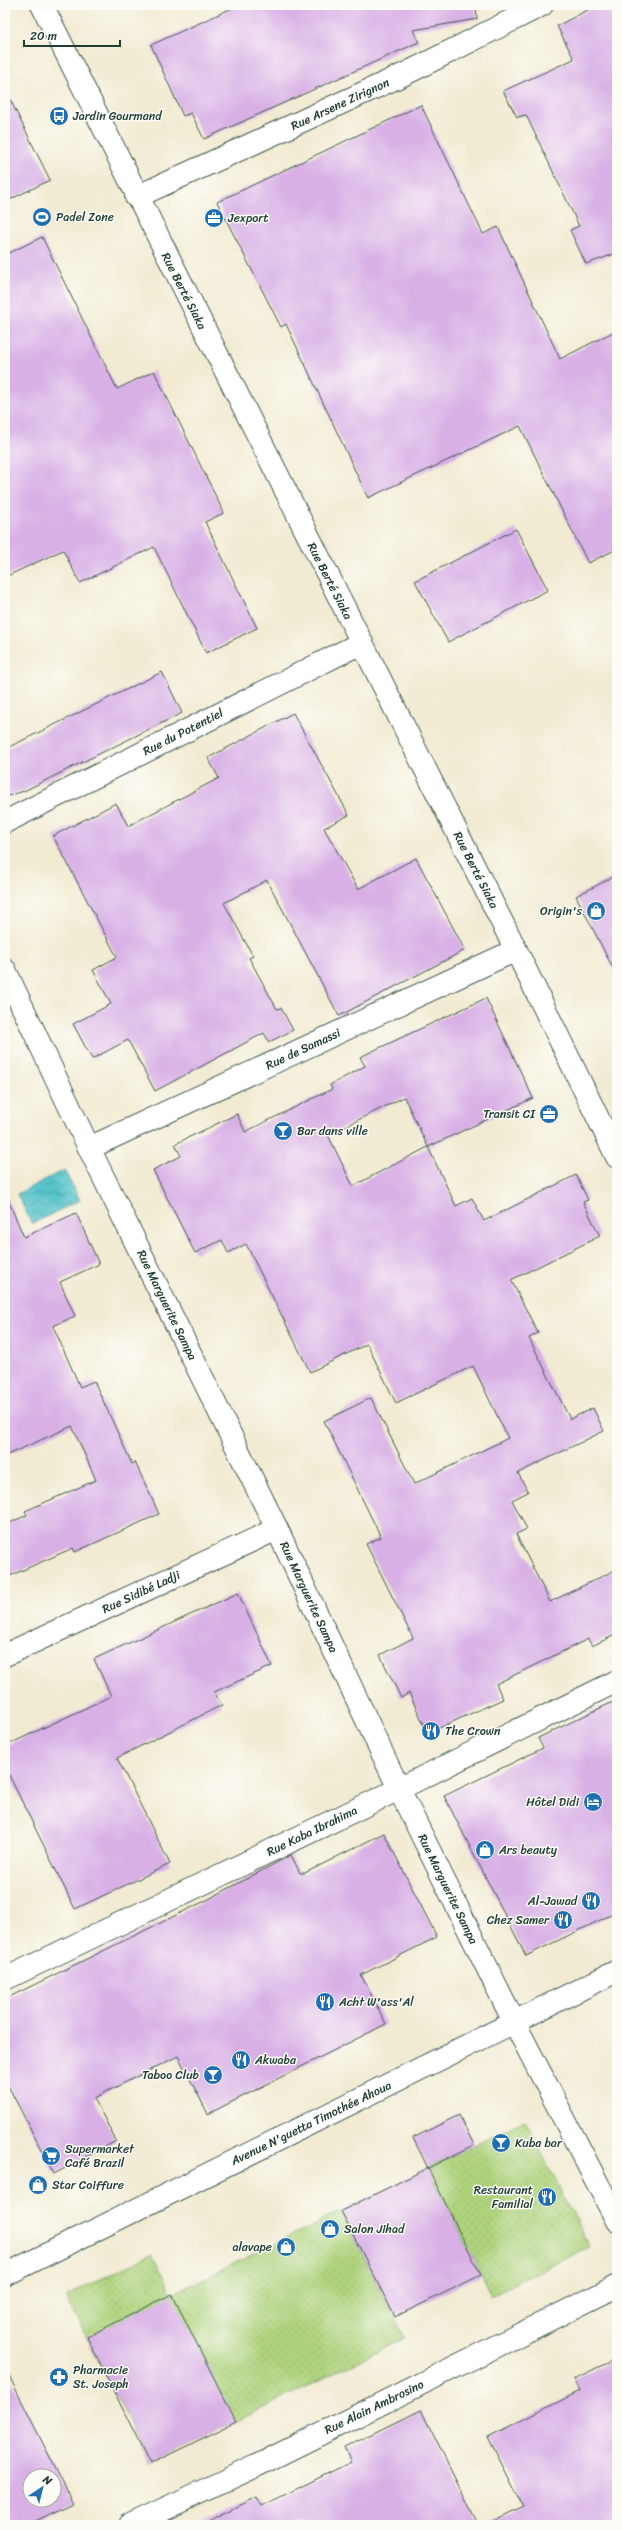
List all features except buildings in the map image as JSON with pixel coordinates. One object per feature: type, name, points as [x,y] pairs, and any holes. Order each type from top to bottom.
[{"type":"street","name":"Rue Berté Siaka","points":[[42,5],[136,197],[516,950],[617,1157]]},
{"type":"street","name":"Rue Arsene Zirignon","points":[[136,197],[409,72],[542,5]]},
{"type":"street","name":"Rue du Potentiel","points":[[5,822],[361,642]]},
{"type":"street","name":"Rue de Samassi","points":[[89,1148],[516,950]]},
{"type":"street","name":"Rue Marguerite Sampa","points":[[5,970],[89,1148],[277,1529],[399,1789],[514,2022],[617,2221]]},
{"type":"street","name":"Rue Sidibé Ladji","points":[[5,1655],[277,1529]]},
{"type":"street","name":"Rue Kaba Ibrahima","points":[[5,1979],[399,1789],[617,1681]]},
{"type":"street","name":"Avenue N'guetta Timothée Ahoua","points":[[5,2275],[617,1971]]},
{"type":"street","name":"Rue Alain Ambrosino","points":[[130,2525],[256,2466],[617,2286]]},
{"type":"green space","points":[[525,2120],[589,2247],[491,2295],[428,2168]]},
{"type":"green space","points":[[341,2211],[405,2338],[150,2464],[66,2296],[152,2254],[172,2294]]},
{"type":"water","points":[[64,1170],[80,1200],[32,1224],[17,1194]]},
{"type":"place","name":"Jardin Gourmand","points":[[59,116]]},
{"type":"place","name":"Padel Zone","points":[[42,217]]},
{"type":"place","name":"Jexport","points":[[214,218]]},
{"type":"place","name":"Origin's","points":[[596,911]]},
{"type":"place","name":"Transit CI","points":[[549,1114]]},
{"type":"place","name":"Bar dans ville","points":[[283,1131]]},
{"type":"place","name":"The Crown","points":[[431,1731]]},
{"type":"place","name":"Hôtel Didi","points":[[593,1802]]},
{"type":"place","name":"Ars beauty","points":[[485,1850]]},
{"type":"place","name":"Al-Jawad","points":[[591,1901]]},
{"type":"place","name":"Chez Samer","points":[[563,1920]]},
{"type":"place","name":"Acht W'ass'Al","points":[[325,2002]]},
{"type":"place","name":"Akwaba","points":[[241,2060]]},
{"type":"place","name":"Taboo Club","points":[[213,2075]]},
{"type":"place","name":"Kuba bar","points":[[501,2143]]},
{"type":"place","name":"Supermarket Café Brazil","points":[[51,2156]]},
{"type":"place","name":"Star Coiffure","points":[[38,2185]]},
{"type":"place","name":"Restaurant Familial","points":[[547,2197]]},
{"type":"place","name":"Salon Jihad","points":[[330,2229]]},
{"type":"place","name":"alavape","points":[[286,2247]]},
{"type":"place","name":"Pharmacie St. Joseph","points":[[59,2377]]}]
